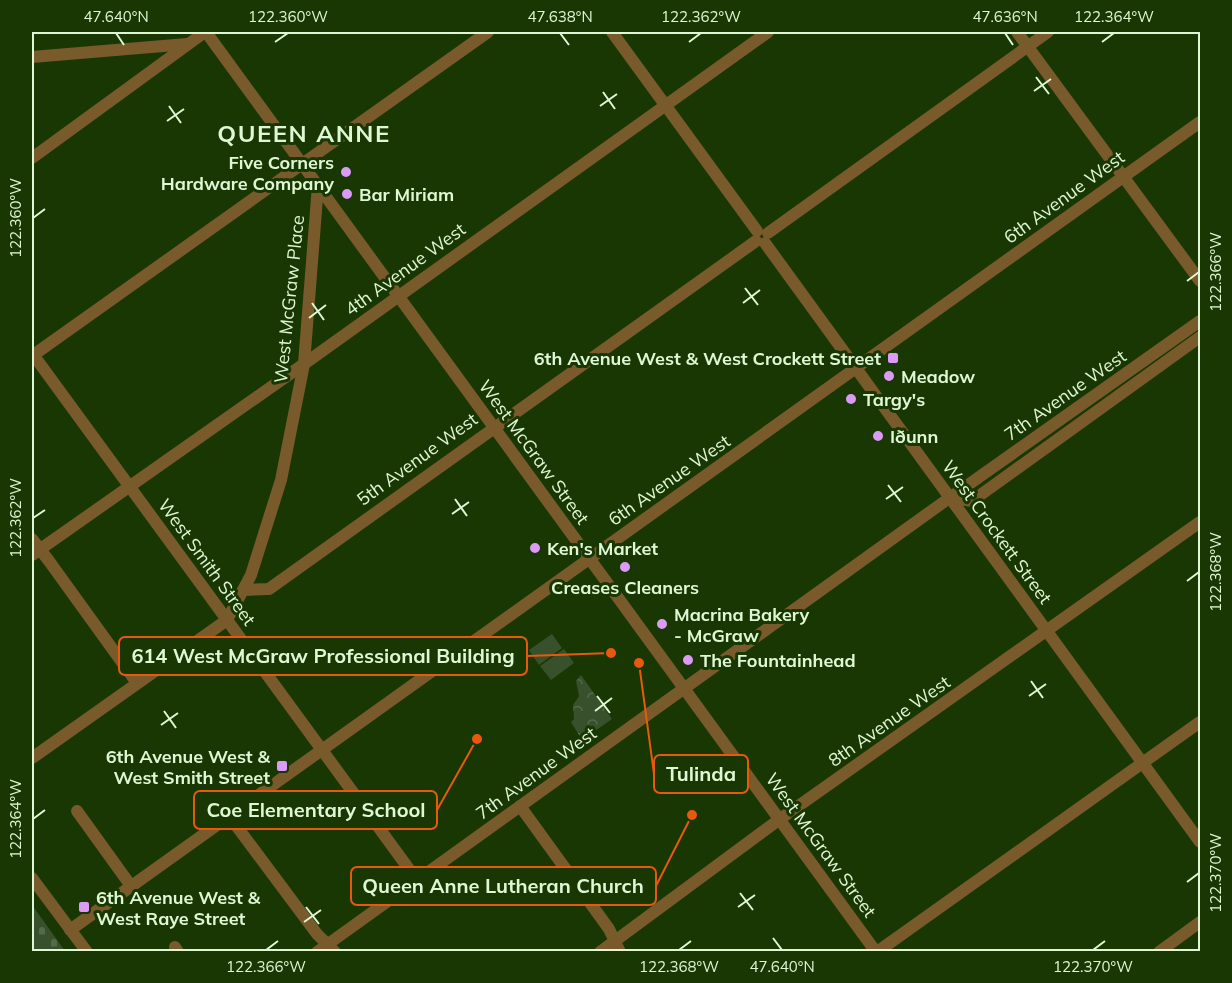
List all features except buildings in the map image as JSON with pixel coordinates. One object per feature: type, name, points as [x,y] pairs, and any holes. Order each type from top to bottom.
[{"type":"street","points":[[32,158],[205,32]]},
{"type":"street","name":"West McGraw Street","points":[[205,32],[877,951]]},
{"type":"street","name":"West Crockett Street","points":[[612,32],[1200,842]]},
{"type":"street","name":"4th Avenue West","points":[[34,548],[129,487],[304,364],[768,32]]},
{"type":"street","points":[[1017,32],[1200,281]]},
{"type":"street","name":"5th Avenue West","points":[[243,590],[269,589],[1048,32]]},
{"type":"street","points":[[32,354],[480,34]]},
{"type":"street","points":[[32,57],[189,44]]},
{"type":"street","name":"6th Avenue West","points":[[70,930],[1200,122]]},
{"type":"street","name":"West McGraw Place","points":[[227,620],[251,575],[281,480],[304,364],[318,185]]},
{"type":"street","name":"7th Avenue West","points":[[326,949],[417,880],[950,497],[1200,321]]},
{"type":"street","name":"7th Avenue West","points":[[950,497],[972,501],[1200,338]]},
{"type":"street","name":"West Smith Street","points":[[32,354],[417,880]]},
{"type":"street","name":"8th Avenue West","points":[[600,951],[617,946],[780,819],[1200,522]]},
{"type":"street","points":[[34,548],[137,683]]},
{"type":"street","points":[[32,758],[227,620]]},
{"type":"street","points":[[877,951],[889,945],[1200,722]]},
{"type":"street","points":[[520,806],[609,929],[617,946]]},
{"type":"street","points":[[77,811],[131,886]]},
{"type":"street","points":[[229,816],[326,949]]},
{"type":"street","points":[[32,878],[87,951]]},
{"type":"street","points":[[1159,951],[1200,922]]},
{"type":"green space","points":[[552,634],[562,648],[539,665],[529,650]]},
{"type":"green space","points":[[564,649],[574,663],[551,680],[540,666]]},
{"type":"green space","points":[[581,675],[612,719],[582,740],[571,722],[574,719],[573,705],[579,696],[576,681]]},
{"type":"green space","points":[[32,905],[65,951],[32,951]]},
{"type":"place","name":"Five Corners Hardware Company","points":[[346,172]]},
{"type":"place","name":"Bar Miriam","points":[[347,194]]},
{"type":"place","name":"6th Avenue West & West Crockett Street","points":[[893,358]]},
{"type":"place","name":"Meadow","points":[[889,376]]},
{"type":"place","name":"Targy's","points":[[851,399]]},
{"type":"place","name":"Iðunn","points":[[878,436]]},
{"type":"place","name":"Ken's Market","points":[[535,548]]},
{"type":"place","name":"Creases Cleaners","points":[[625,567]]},
{"type":"place","name":"Macrina Bakery - McGraw","points":[[662,624]]},
{"type":"place","name":"614 West McGraw Professional Building","points":[[611,653]]},
{"type":"place","name":"The Fountainhead","points":[[688,660]]},
{"type":"place","name":"Tulinda","points":[[639,663]]},
{"type":"place","name":"Coe Elementary School","points":[[477,739]]},
{"type":"place","name":"6th Avenue West & West Smith Street","points":[[282,766]]},
{"type":"place","name":"Queen Anne Lutheran Church","points":[[692,815]]},
{"type":"place","name":"6th Avenue West & West Raye Street","points":[[84,907]]},
{"type":"district","name":"QUEEN ANNE","points":[[304,133]]}]
